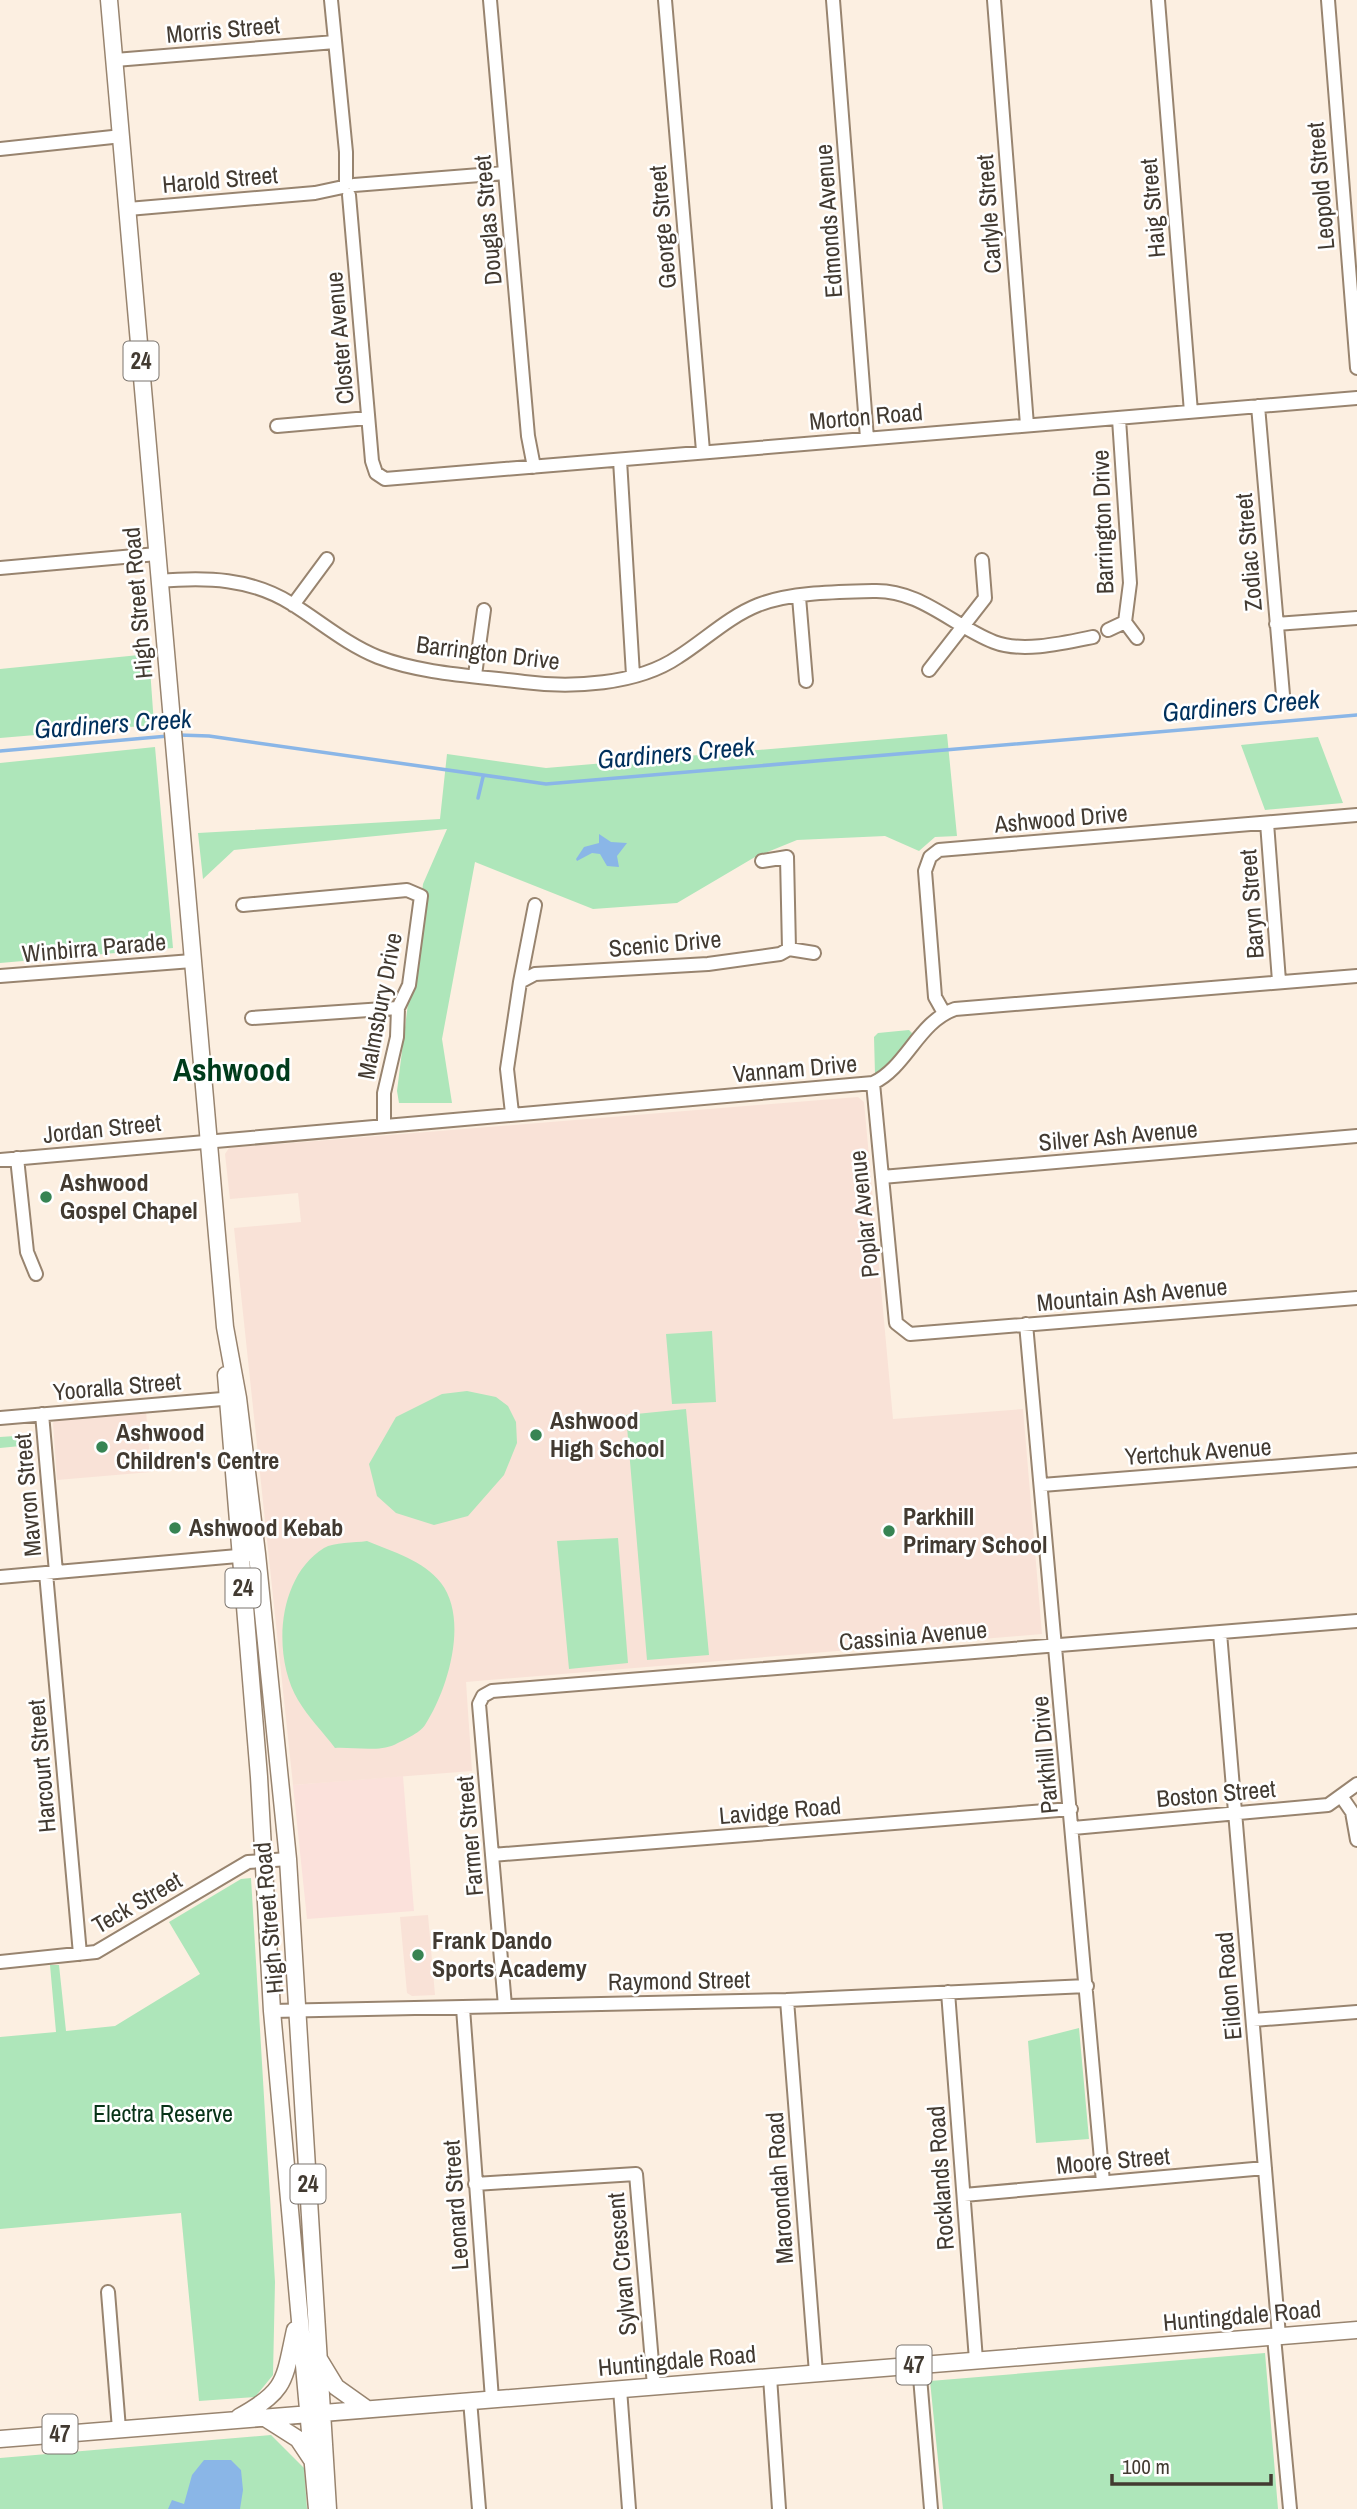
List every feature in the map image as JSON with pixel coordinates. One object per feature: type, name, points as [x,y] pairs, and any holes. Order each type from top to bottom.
[{"type":"main road","name":"High Street Road","points":[[109,0],[225,1327],[248,1555],[288,1859],[299,2011],[317,2357],[314,2462],[317,2509]]},
{"type":"main road","name":"High Street Road","points":[[248,1555],[272,2011],[298,2312],[328,2509]]},
{"type":"main road","points":[[234,2420],[275,2394],[281,2385],[298,2312]]},
{"type":"main road","name":"Huntingdale Road","points":[[0,2439],[1357,2330]]},
{"type":"main road","points":[[317,2357],[336,2387],[367,2409]]},
{"type":"main road","points":[[262,2417],[298,2439],[314,2462]]},
{"type":"street","name":"Closter Avenue","points":[[331,0],[372,461],[379,476]]},
{"type":"street","name":"Douglas Street","points":[[490,0],[531,467]]},
{"type":"street","name":"George Street","points":[[665,0],[703,451]]},
{"type":"street","name":"Edmonds Avenue","points":[[833,0],[867,438]]},
{"type":"street","name":"Carlyle Street","points":[[994,0],[1027,425]]},
{"type":"street","name":"Haig Street","points":[[1158,0],[1191,412]]},
{"type":"street","name":"Leopold Street","points":[[1328,0],[1357,368]]},
{"type":"street","name":"Morris Street","points":[[115,60],[335,42]]},
{"type":"street","points":[[0,149],[122,139]]},
{"type":"street","name":"Harold Street","points":[[128,209],[505,173]]},
{"type":"street","name":"Morton Road","points":[[379,476],[393,479],[1357,398]]},
{"type":"street","name":"Zodiac Street","points":[[1258,406],[1283,695]]},
{"type":"street","points":[[277,426],[368,418]]},
{"type":"street","name":"Barrington Drive","points":[[1119,419],[1130,583],[1125,622],[1137,638]]},
{"type":"street","points":[[617,460],[631,637],[637,673]]},
{"type":"street","points":[[0,568],[157,554]]},
{"type":"street","points":[[293,605],[327,559]]},
{"type":"street","points":[[929,670],[985,598],[982,560]]},
{"type":"street","name":"Barrington Drive","points":[[159,581],[228,580],[266,591],[293,605],[348,643],[382,658],[475,675],[567,684],[606,681],[676,659],[737,614],[761,604],[799,597],[877,590],[918,599],[965,627],[1013,647],[1093,637]]},
{"type":"street","points":[[799,597],[806,681]]},
{"type":"street","points":[[475,675],[484,610]]},
{"type":"street","points":[[1276,624],[1357,618]]},
{"type":"street","name":"Barrington Drive","points":[[1108,630],[1125,622]]},
{"type":"street","name":"Ashwood Drive","points":[[944,1013],[935,998],[925,871],[930,857],[939,850],[1357,815]]},
{"type":"street","name":"Baryn Street","points":[[1267,823],[1279,981]]},
{"type":"street","points":[[762,861],[787,857],[789,949]]},
{"type":"street","name":"Malmsbury Drive","points":[[243,905],[407,890],[421,896],[409,985],[398,1008],[397,1037],[384,1093],[384,1124]]},
{"type":"street","points":[[512,1113],[508,1069],[520,982],[535,905]]},
{"type":"street","name":"Scenic Drive","points":[[520,982],[535,974],[708,964],[780,954],[789,949],[814,953]]},
{"type":"street","name":"Winbirra Parade","points":[[0,976],[192,961]]},
{"type":"street","points":[[944,1013],[955,1009],[1357,976]]},
{"type":"street","points":[[252,1018],[398,1008]]},
{"type":"street","name":"Vannam Drive","points":[[208,1140],[873,1083],[888,1073],[944,1013]]},
{"type":"street","name":"Poplar Avenue","points":[[873,1083],[896,1323],[909,1334]]},
{"type":"street","name":"Silver Ash Avenue","points":[[882,1177],[1357,1136]]},
{"type":"street","name":"Jordan Street","points":[[0,1160],[208,1140]]},
{"type":"street","points":[[17,1158],[27,1252],[36,1274]]},
{"type":"street","name":"Mountain Ash Avenue","points":[[909,1334],[1357,1298]]},
{"type":"street","name":"Parkhill Drive","points":[[1026,1324],[1103,2182]]},
{"type":"street","name":"Yooralla Street","points":[[0,1418],[232,1398]]},
{"type":"street","name":"Mavron Street","points":[[42,1414],[51,1573]]},
{"type":"street","name":"Yertchuk Avenue","points":[[1042,1485],[1357,1460]]},
{"type":"street","points":[[0,1577],[248,1555]]},
{"type":"street","name":"Harcourt Street","points":[[51,1573],[79,1954]]},
{"type":"street","name":"Cassinia Avenue","points":[[479,1704],[483,1696],[492,1691],[1357,1621]]},
{"type":"street","name":"Eildon Road","points":[[1220,1633],[1265,2168],[1290,2509]]},
{"type":"street","name":"Farmer Street","points":[[479,1704],[505,2006]]},
{"type":"street","name":"Boston Street","points":[[1073,1828],[1328,1805],[1357,1784]]},
{"type":"street","points":[[1341,1796],[1352,1812],[1357,1840]]},
{"type":"street","name":"Lavidge Road","points":[[492,1855],[1071,1809]]},
{"type":"street","name":"Teck Street","points":[[0,1962],[96,1952],[248,1863],[288,1859]]},
{"type":"street","name":"Raymond Street","points":[[272,2011],[787,2000],[1087,1986]]},
{"type":"street","name":"Rocklands Road","points":[[948,1992],[976,2360]]},
{"type":"street","name":"Maroondah Road","points":[[787,2000],[816,2373]]},
{"type":"street","name":"Leonard Street","points":[[463,2008],[492,2399]]},
{"type":"street","points":[[1253,2020],[1357,2012]]},
{"type":"street","name":"Moore Street","points":[[964,2195],[1265,2168]]},
{"type":"street","name":"Sylvan Crescent","points":[[475,2184],[636,2174],[653,2386]]},
{"type":"street","points":[[108,2292],[120,2429]]},
{"type":"street","points":[[919,2365],[931,2509]]},
{"type":"street","points":[[770,2377],[779,2509]]},
{"type":"street","points":[[620,2389],[629,2509]]},
{"type":"street","points":[[470,2400],[479,2509]]},
{"type":"shaded area","name":"Ashwood High School","points":[[858,1097],[864,1102],[893,1419],[1023,1409],[1042,1634],[466,1682],[472,1771],[293,1785],[234,1228],[301,1222],[298,1193],[230,1199],[225,1154],[229,1148]]},
{"type":"shaded area","name":"Ashwood Children's Centre","points":[[146,1411],[151,1472],[57,1480],[53,1423],[57,1418]]},
{"type":"shaded area","points":[[403,1776],[414,1911],[307,1919],[293,1785]]},
{"type":"shaded area","name":"Frank Dando Sports Academy","points":[[428,1915],[435,1995],[412,1996],[407,1993],[400,1917]]},
{"type":"green space","points":[[149,654],[154,725],[0,738],[0,669]]},
{"type":"green space","points":[[947,734],[957,836],[935,837],[919,851],[885,836],[797,840],[755,857],[677,903],[593,909],[475,862],[442,1039],[452,1103],[399,1103],[397,1091],[423,884],[447,829],[234,850],[203,879],[198,833],[440,819],[447,754],[546,768]]},
{"type":"green space","points":[[1318,737],[1343,803],[1265,810],[1241,745]]},
{"type":"green space","points":[[155,747],[173,948],[0,963],[0,763]]},
{"type":"green space","points":[[909,1030],[914,1035],[885,1069],[875,1074],[874,1037],[878,1033]]},
{"type":"green space","points":[[712,1331],[716,1402],[672,1404],[666,1334]]},
{"type":"green space","points":[[467,1391],[496,1397],[508,1406],[516,1422],[517,1443],[504,1475],[468,1516],[434,1525],[396,1513],[377,1496],[369,1464],[396,1417],[442,1394]]},
{"type":"green space","points":[[686,1409],[709,1655],[647,1660],[626,1415]]},
{"type":"green space","points":[[30,1435],[31,1445],[0,1448],[0,1437]]},
{"type":"green space","points":[[618,1538],[628,1663],[569,1669],[557,1541]]},
{"type":"green space","points":[[367,1541],[426,1568],[441,1583],[454,1615],[452,1654],[441,1693],[425,1725],[419,1731],[388,1747],[335,1748],[302,1706],[290,1682],[284,1662],[284,1618],[288,1597],[296,1578],[308,1561],[328,1546]]},
{"type":"green space","name":"Electra Reserve","points":[[251,1878],[275,2282],[273,2375],[255,2397],[199,2401],[181,2213],[0,2229],[0,2037],[56,2032],[50,1965],[59,1965],[66,2031],[115,2026],[200,1974],[169,1922],[241,1879]]},
{"type":"green space","points":[[1079,2028],[1089,2139],[1036,2143],[1028,2041]]},
{"type":"green space","points":[[1265,2353],[1278,2509],[943,2509],[930,2381]]},
{"type":"green space","points":[[271,2435],[304,2468],[307,2509],[0,2509],[0,2458]]},
{"type":"water","points":[[599,834],[611,842],[627,843],[617,856],[619,867],[607,866],[600,854],[592,853],[577,861],[584,847],[599,843]]},
{"type":"water","points":[[204,2460],[231,2460],[241,2470],[243,2490],[240,2509],[168,2509],[172,2500],[184,2504],[192,2475]]},
{"type":"waterway","name":"Gardiners Creek","points":[[179,735],[209,736],[546,784],[1357,715]]},
{"type":"waterway","name":"Gardiners Creek","points":[[0,751],[168,736]]},
{"type":"waterway","points":[[478,798],[483,777]]},
{"type":"place","name":"Ashwood Gospel Chapel","points":[[46,1197]]},
{"type":"place","name":"Ashwood High School","points":[[536,1435]]},
{"type":"place","name":"Ashwood Children's Centre","points":[[102,1447]]},
{"type":"place","name":"Ashwood Kebab","points":[[175,1528]]},
{"type":"place","name":"Parkhill Primary School","points":[[889,1531]]},
{"type":"place","name":"Frank Dando Sports Academy","points":[[418,1955]]},
{"type":"district","name":"Ashwood","points":[[232,1070]]}]
